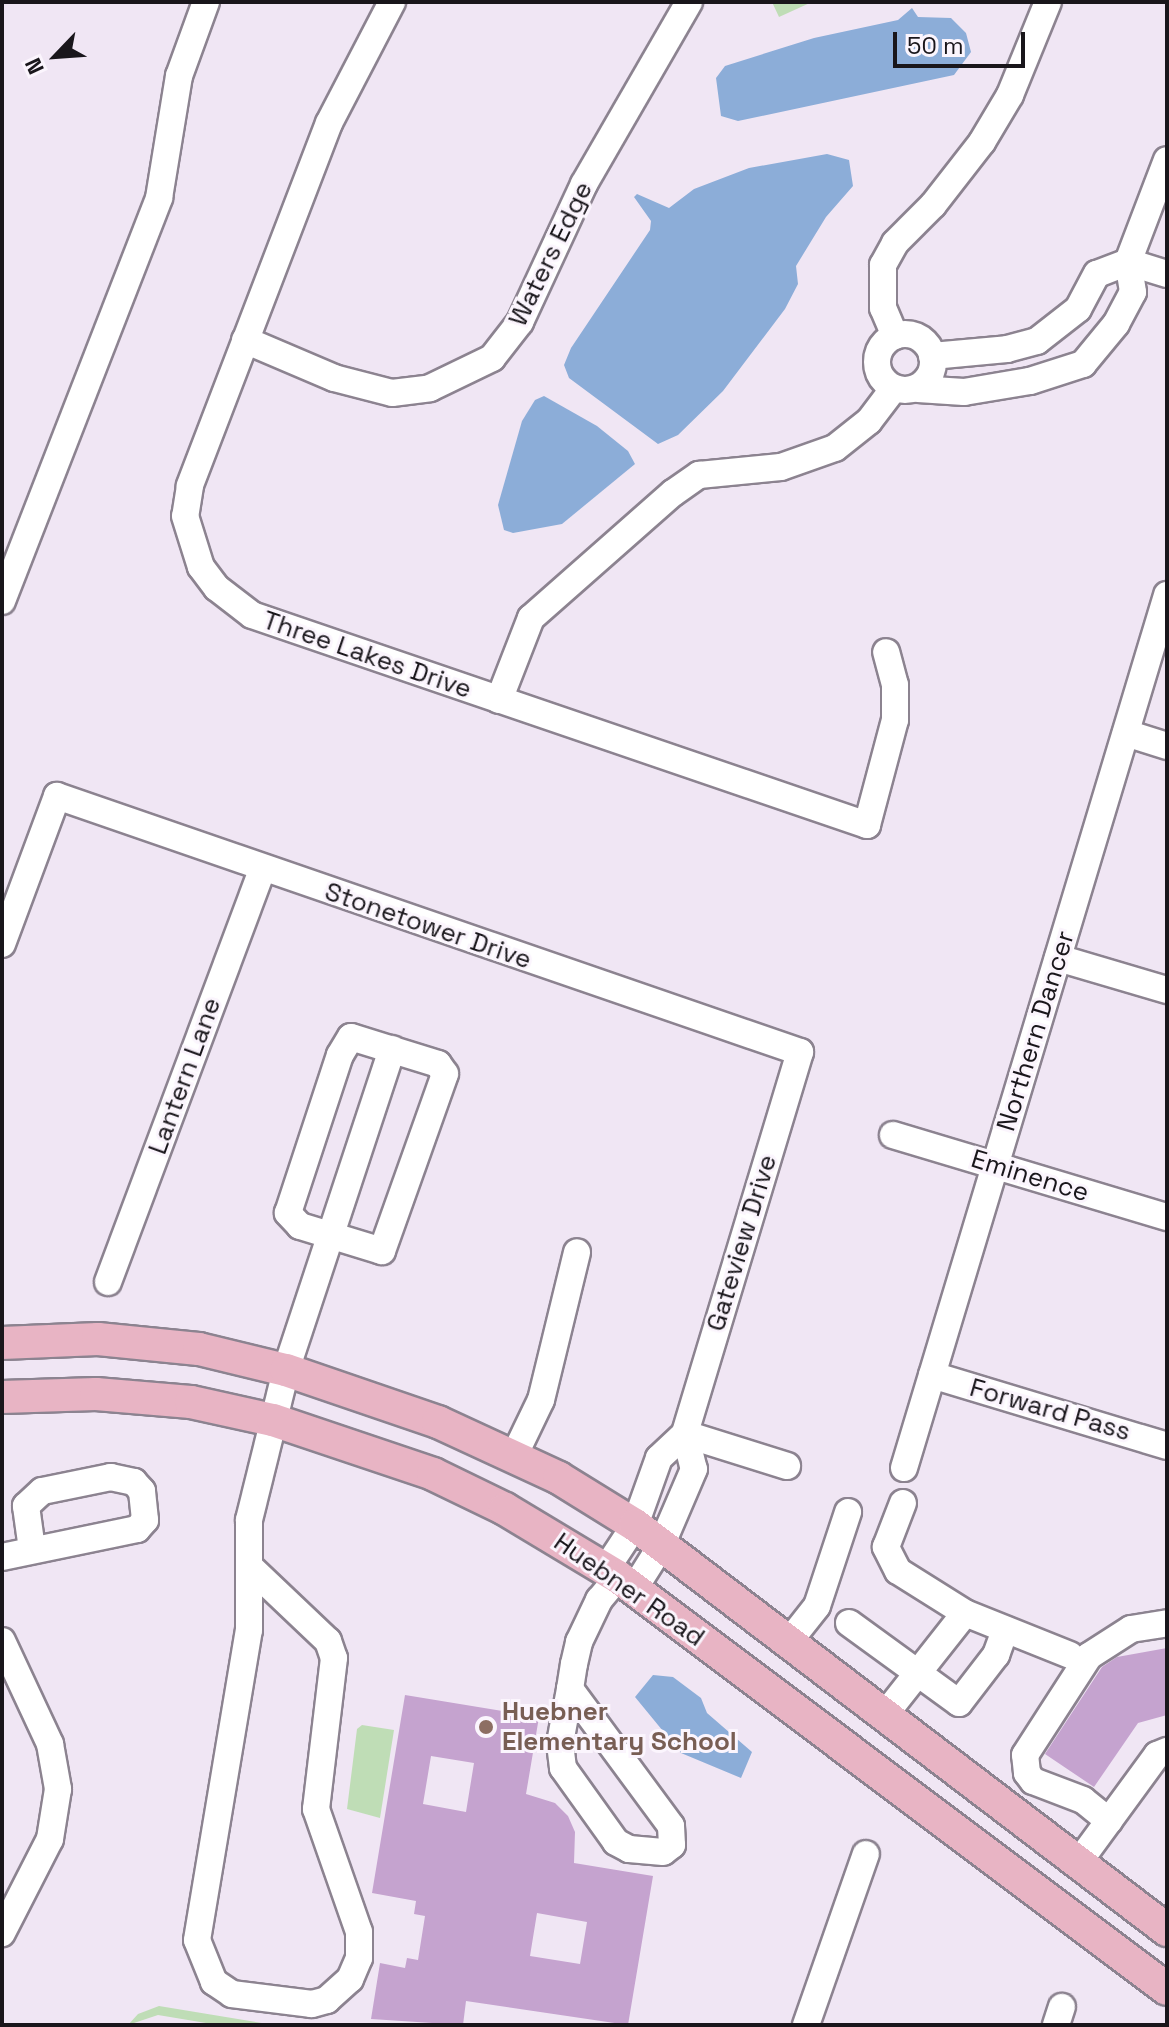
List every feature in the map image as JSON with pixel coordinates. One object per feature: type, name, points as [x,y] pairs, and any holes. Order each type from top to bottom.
[{"type":"main road","name":"Huebner Road","points":[[2,1343],[98,1339],[184,1347],[286,1370],[438,1422],[514,1456],[635,1525],[787,1644],[1167,1930]]},
{"type":"main road","name":"Huebner Road","points":[[2,1397],[96,1394],[191,1402],[273,1420],[433,1474],[519,1516],[619,1578],[1167,1989]]},
{"type":"street","points":[[2,601],[159,198],[184,55],[206,2]]},
{"type":"street","name":"Three Lakes Drive","points":[[392,2],[329,123],[190,486],[185,516],[201,567],[217,588],[252,615],[867,825],[895,720],[895,685],[886,652]]},
{"type":"street","name":"Waters Edge","points":[[245,340],[334,378],[392,393],[430,388],[492,358],[520,322],[584,184],[689,2]]},
{"type":"street","points":[[895,336],[883,308],[883,265],[895,243],[933,205],[982,142],[1010,95],[1048,2]]},
{"type":"street","points":[[499,700],[531,618],[673,493],[699,475],[781,467],[823,454],[906,389],[930,374],[932,356],[914,336],[895,336],[882,346],[876,363],[883,380],[906,389],[964,392],[1012,384],[1083,364],[1105,339],[1133,292],[1128,262],[1167,160]]},
{"type":"street","points":[[932,356],[1007,349],[1037,341],[1074,314],[1097,274],[1128,262],[1167,274]]},
{"type":"street","points":[[1074,314],[1105,339]]},
{"type":"street","points":[[1007,349],[1012,384]]},
{"type":"street","name":"Northern Dancer","points":[[904,1468],[1167,595]]},
{"type":"street","points":[[1126,733],[1167,746]]},
{"type":"street","name":"Stonetower Drive","points":[[2,944],[57,796],[262,870],[800,1052]]},
{"type":"street","name":"Lantern Lane","points":[[108,1282],[262,870]]},
{"type":"street","points":[[1058,958],[1167,990]]},
{"type":"street","points":[[347,1040],[392,1049],[438,1064],[445,1074],[382,1251],[330,1237],[291,1221],[291,1202],[347,1040]]},
{"type":"street","points":[[251,1568],[328,1641],[334,1658],[316,1809],[359,1932],[359,1958],[350,1979],[327,2000],[312,2004],[232,1994],[214,1982],[197,1940],[249,1630],[249,1520],[286,1370],[392,1049]]},
{"type":"street","name":"Gateview Drive","points":[[619,1578],[659,1458],[685,1434],[800,1052]]},
{"type":"street","name":"Eminence","points":[[893,1135],[1167,1217]]},
{"type":"street","points":[[514,1456],[541,1400],[577,1252]]},
{"type":"street","name":"Forward Pass","points":[[932,1375],[1167,1446]]},
{"type":"street","points":[[685,1434],[787,1466]]},
{"type":"street","name":"Gateview Drive","points":[[619,1578],[661,1546],[694,1469],[685,1434]]},
{"type":"street","points":[[903,1503],[886,1547],[898,1571],[965,1613],[1070,1655]]},
{"type":"street","points":[[787,1644],[817,1606],[848,1512]]},
{"type":"street","points":[[2,1557],[32,1549]]},
{"type":"street","points":[[570,1689],[671,1826],[672,1845],[663,1852],[629,1849],[616,1842],[563,1768],[560,1743],[570,1689],[586,1624],[619,1578]]},
{"type":"street","points":[[883,1717],[965,1613]]},
{"type":"street","points":[[849,1623],[959,1703],[996,1655],[1005,1630]]},
{"type":"street","points":[[1109,1821],[1083,1800],[1033,1781],[1027,1773],[1025,1755],[1089,1656],[1131,1629],[1167,1623]]},
{"type":"street","points":[[2,1641],[8,1669],[50,1744],[58,1789],[50,1839],[3,1927]]},
{"type":"street","points":[[1078,1863],[1157,1755],[1167,1751]]},
{"type":"street","points":[[806,2025],[866,1854]]},
{"type":"green space","points":[[772,2],[812,2],[779,17]]},
{"type":"green space","points":[[362,1725],[394,1730],[380,1818],[347,1809],[357,1729]]},
{"type":"green space","points":[[159,2006],[274,2025],[218,2025],[158,2015],[128,2025],[138,2014]]},
{"type":"water","points":[[912,8],[918,17],[951,18],[966,33],[971,52],[954,75],[738,121],[721,116],[716,78],[725,66],[814,38],[898,20]]},
{"type":"water","points":[[827,154],[849,160],[853,186],[826,217],[796,266],[798,284],[785,309],[723,391],[678,435],[658,444],[569,378],[564,365],[571,348],[650,230],[651,221],[634,197],[637,194],[669,208],[694,189],[749,168]]},
{"type":"water","points":[[544,396],[597,426],[628,451],[635,464],[562,524],[513,533],[504,530],[498,505],[522,421],[535,400]]},
{"type":"water","points":[[653,1675],[673,1677],[701,1698],[707,1713],[752,1752],[741,1778],[681,1753],[635,1697]]},
{"type":"building","points":[[1167,1648],[1167,1715],[1138,1723],[1094,1787],[1045,1754],[1102,1667],[1117,1657]]},
{"type":"building","points":[[405,1695],[539,1717],[526,1794],[555,1803],[568,1816],[575,1832],[574,1863],[653,1876],[628,2025],[466,2001],[463,2025],[371,2019],[380,1963],[405,1968],[407,1958],[418,1960],[425,1916],[414,1914],[416,1901],[372,1893]],"holes":[[[431,1756],[474,1763],[466,1812],[423,1804]],[[537,1913],[587,1922],[580,1964],[530,1956]]]},
{"type":"place","name":"Huebner Elementary School","points":[[486,1727]]}]
